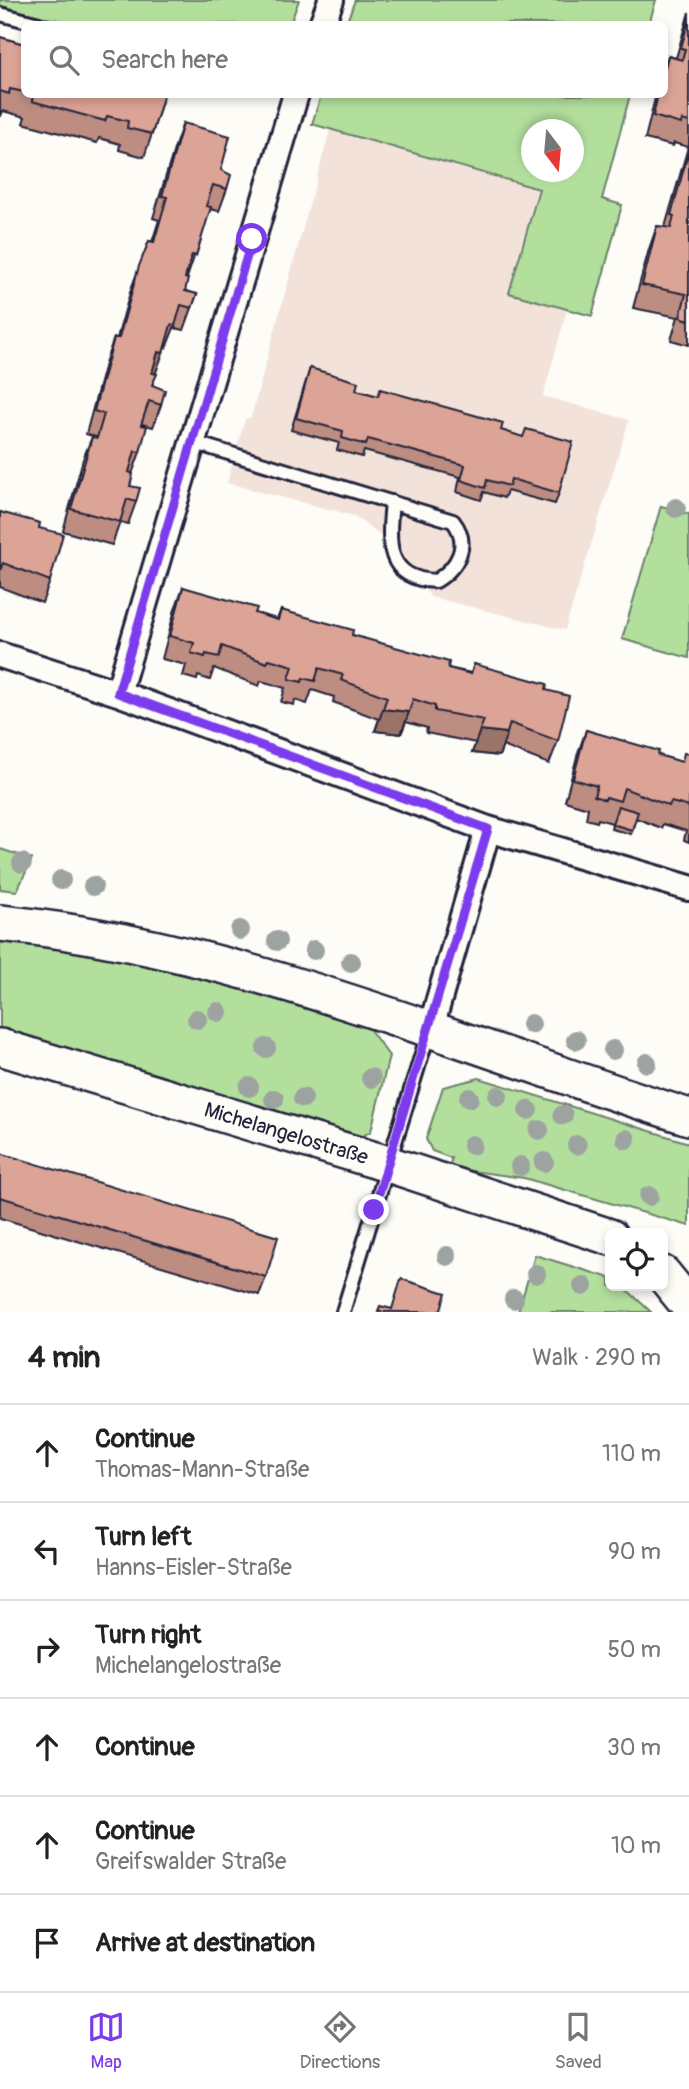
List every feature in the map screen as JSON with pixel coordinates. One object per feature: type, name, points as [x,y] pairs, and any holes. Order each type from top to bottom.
[{"type":"main road","points":[[0,923],[170,953],[277,981],[689,1117]]},
{"type":"main road","name":"Michelangelostraße","points":[[0,1047],[388,1164],[605,1235]]},
{"type":"main road","points":[[668,1256],[689,1262]]},
{"type":"main road","points":[[668,1279],[689,1306]]},
{"type":"street","points":[[323,21],[331,0]]},
{"type":"street","points":[[118,693],[295,98]]},
{"type":"street","points":[[0,655],[118,693],[488,829],[689,888]]},
{"type":"street","points":[[429,1031],[488,829]]},
{"type":"lane","points":[[0,14],[27,21]]},
{"type":"lane","points":[[192,442],[392,502],[453,521],[459,528],[462,551],[446,575],[436,581],[407,576],[396,563],[389,532],[392,502]]},
{"type":"lane","points":[[343,1312],[429,1031]]},
{"type":"shaded area","points":[[330,130],[539,190],[509,293],[567,310],[543,396],[629,420],[565,630],[431,597],[385,539],[355,516],[227,483],[245,419],[251,417]]},
{"type":"green space","points":[[0,0],[299,0],[291,21],[62,21],[0,7]]},
{"type":"green space","points":[[355,0],[656,0],[650,21],[347,21]]},
{"type":"green space","points":[[320,98],[629,98],[602,199],[622,205],[592,316],[509,293],[539,189],[312,124]]},
{"type":"green space","points":[[661,506],[689,514],[689,658],[622,639]]},
{"type":"green space","points":[[0,849],[32,859],[17,891],[0,889]]},
{"type":"green space","points":[[0,939],[94,952],[264,993],[368,1027],[389,1056],[371,1131],[356,1140],[0,1034]]},
{"type":"green space","points":[[479,1078],[689,1143],[689,1226],[524,1178],[450,1168],[451,1158],[432,1151],[426,1139],[443,1087]]},
{"type":"green space","points":[[535,1255],[605,1276],[605,1291],[628,1291],[651,1312],[518,1312]]},
{"type":"building","points":[[689,19],[689,122],[682,120],[681,124],[653,116],[657,98],[668,98],[668,56],[682,60],[685,49],[681,48]]},
{"type":"building","points":[[0,37],[21,43],[21,91],[10,89],[9,94],[0,91]]},
{"type":"building","points":[[32,98],[163,98],[152,134],[127,128],[128,121],[107,116],[105,121],[32,101]]},
{"type":"building","points":[[183,123],[230,136],[221,170],[231,175],[227,189],[213,185],[206,206],[211,207],[196,256],[192,255],[185,278],[188,279],[185,291],[197,294],[192,308],[181,305],[175,326],[171,325],[163,353],[158,352],[152,373],[157,374],[152,385],[165,390],[161,405],[149,401],[141,425],[147,426],[140,452],[135,451],[129,472],[133,474],[130,486],[140,488],[136,502],[127,499],[120,522],[71,509],[92,437],[97,438],[104,414],[94,411],[114,338],[119,338],[139,266],[149,241],[154,242],[167,197],[162,196]]},
{"type":"building","points":[[689,150],[689,320],[680,317],[686,294],[642,285],[657,226],[671,228],[674,216],[671,215]]},
{"type":"building","points":[[310,368],[358,382],[356,390],[378,396],[380,389],[503,423],[501,430],[523,437],[526,429],[573,442],[559,493],[511,479],[509,486],[487,480],[485,488],[461,480],[465,465],[368,439],[366,445],[342,438],[343,431],[296,418]]},
{"type":"building","points":[[0,512],[40,523],[39,528],[63,534],[50,581],[3,563],[0,571]]},
{"type":"building","points":[[183,587],[257,608],[255,613],[278,620],[281,610],[353,630],[352,635],[449,662],[448,668],[471,674],[474,664],[547,684],[546,690],[569,696],[558,741],[510,723],[507,733],[480,730],[484,720],[435,711],[435,706],[413,699],[409,712],[383,709],[387,697],[341,680],[343,675],[319,668],[315,681],[303,678],[302,682],[289,679],[293,666],[269,659],[267,663],[222,646],[219,657],[191,653],[194,643],[170,636]]},
{"type":"building","points":[[586,730],[659,751],[658,755],[682,762],[684,753],[689,754],[689,807],[671,802],[669,806],[624,788],[620,801],[594,796],[597,786],[573,779]]},
{"type":"building","points":[[618,806],[638,812],[632,830],[612,824]]},
{"type":"building","points":[[0,1153],[278,1237],[266,1277],[0,1197]]},
{"type":"building","points":[[401,1279],[446,1293],[440,1312],[378,1312],[380,1306],[392,1309]]},
{"type":"route","points":[[252,239],[118,693],[488,829],[374,1210]]}]
